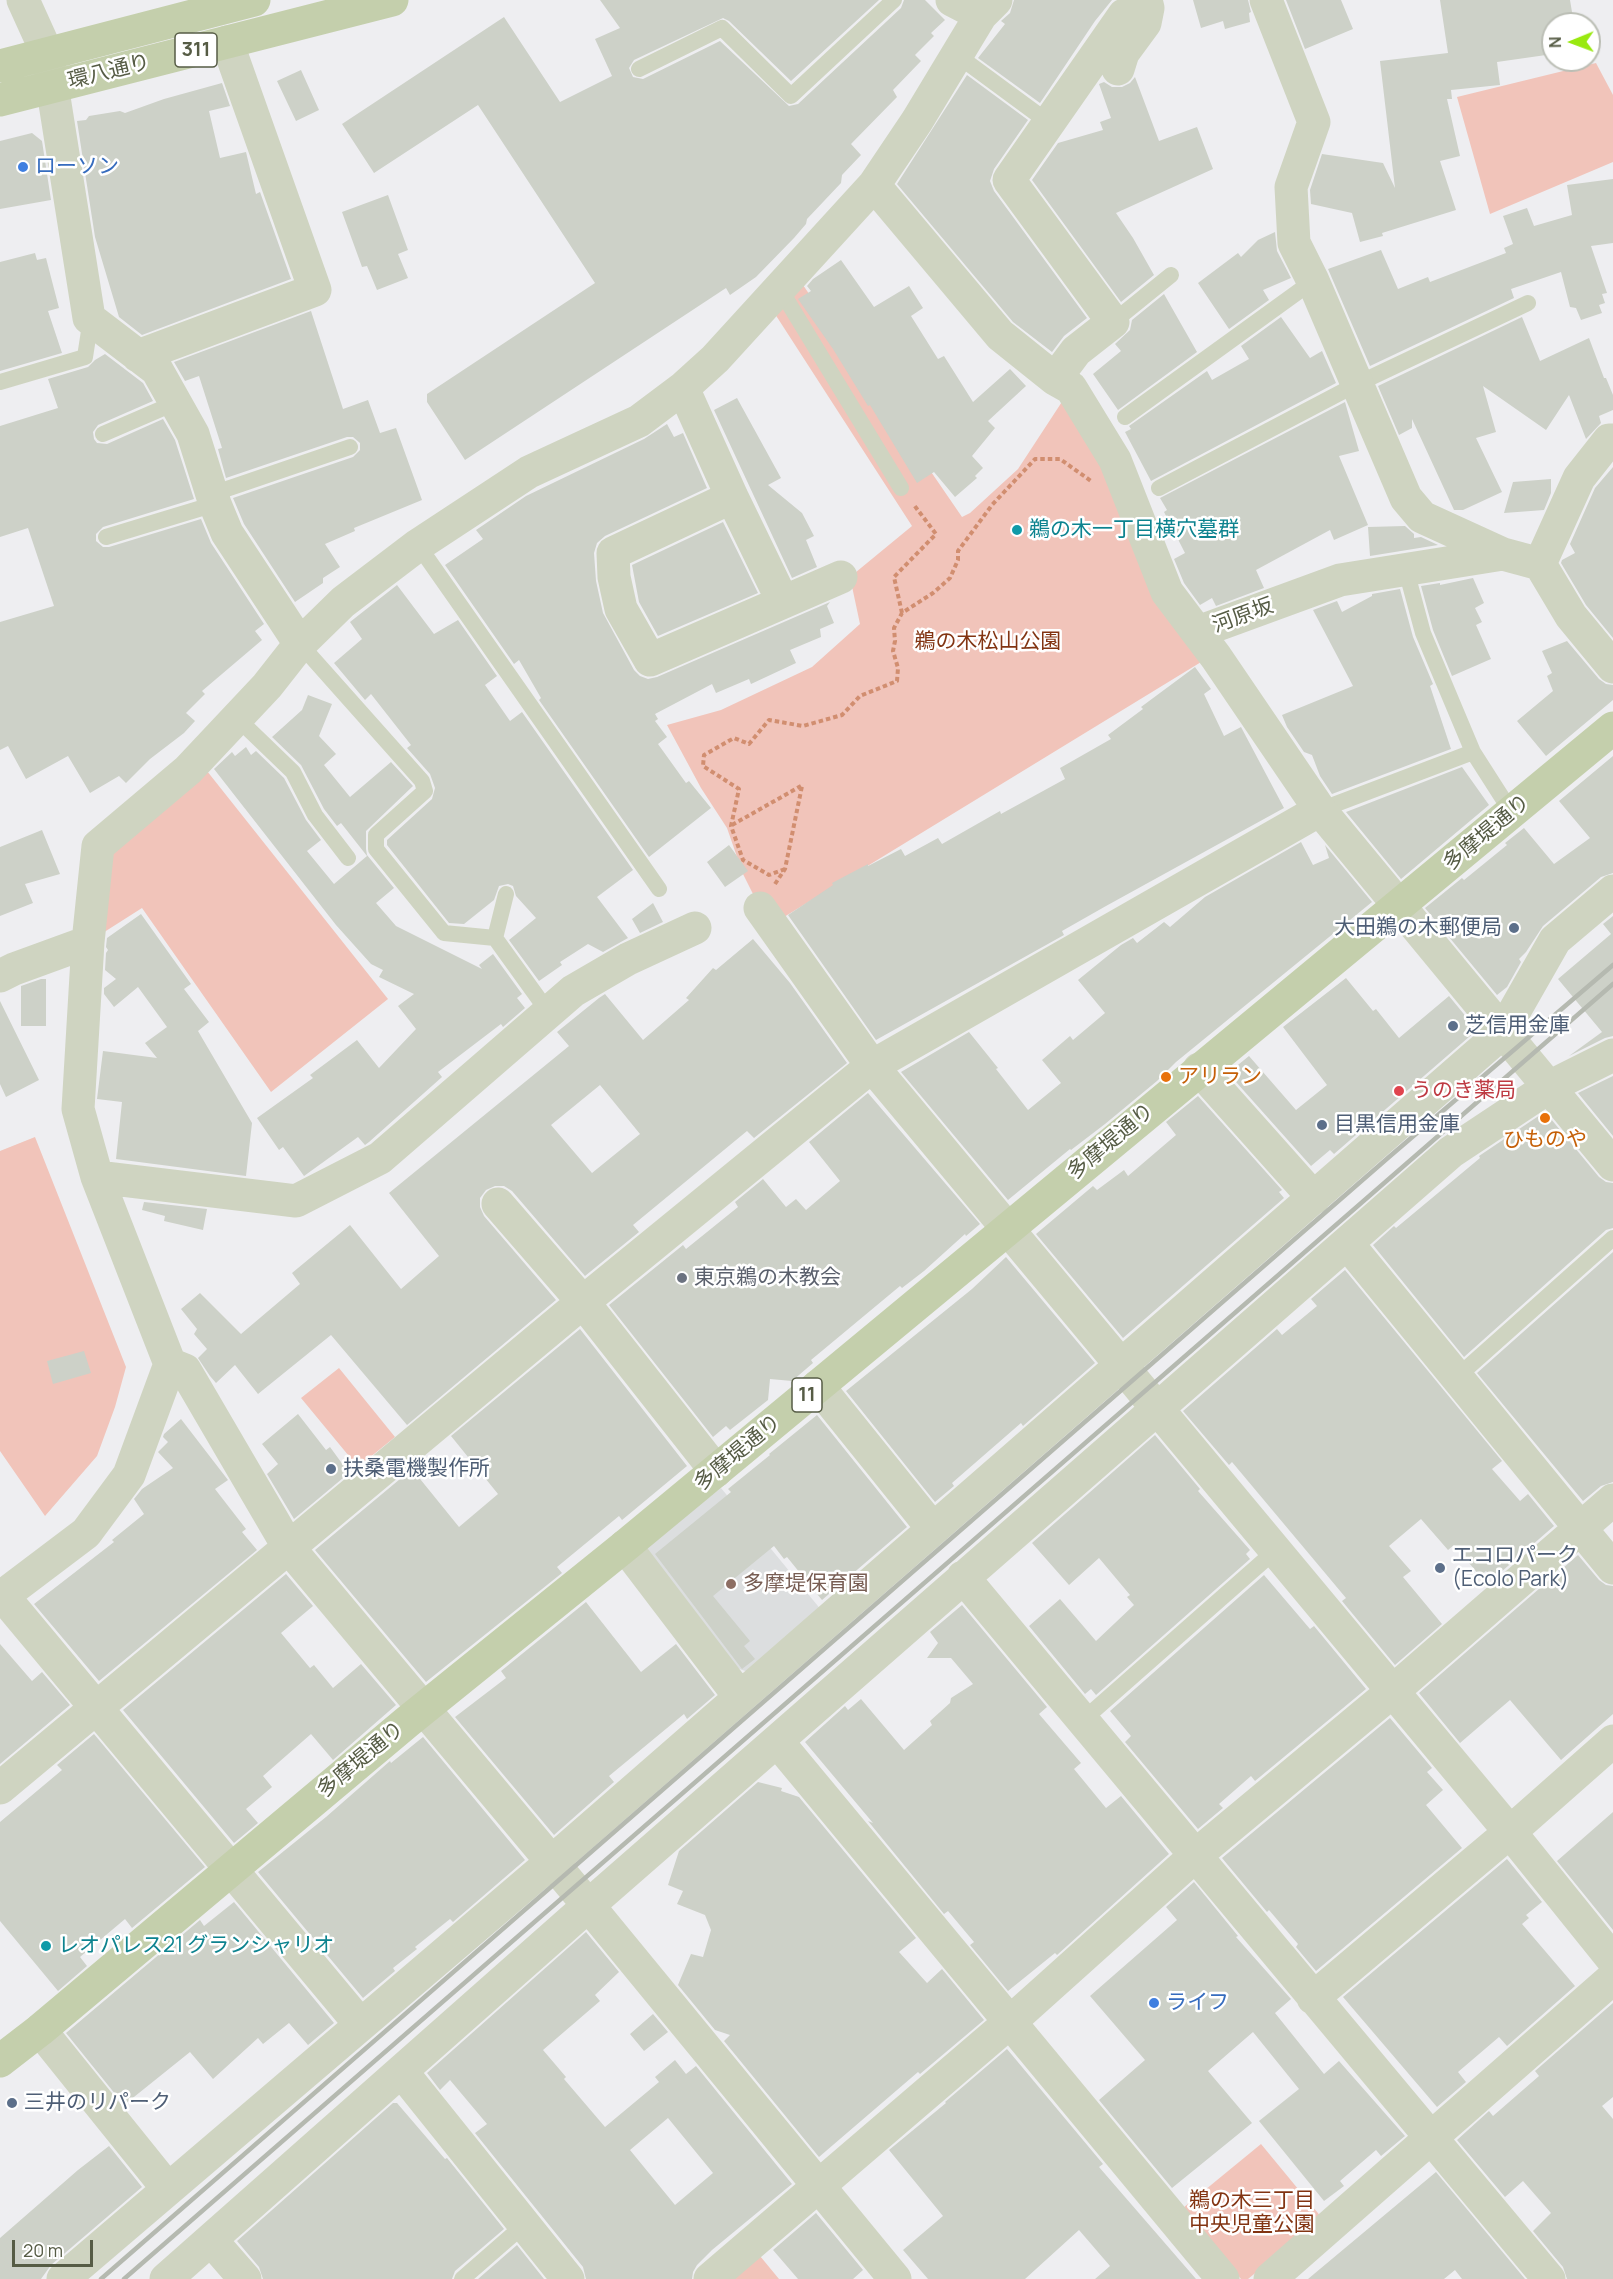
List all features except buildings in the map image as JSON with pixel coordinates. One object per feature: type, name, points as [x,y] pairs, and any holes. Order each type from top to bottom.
[{"type":"main road","name":"環八通り","points":[[0,66],[254,0]]},
{"type":"main road","name":"環八通り","points":[[0,100],[392,0]]},
{"type":"main road","name":"多摩堤通り","points":[[0,2061],[423,1709],[716,1471],[1613,728]]},
{"type":"street","points":[[23,0],[46,53],[89,318],[157,370],[193,434],[213,499],[227,533],[300,644]]},
{"type":"street","points":[[360,2024],[1,1597],[86,1533],[129,1474],[170,1364],[97,1177],[78,1109],[88,942],[98,846],[188,770],[267,686],[300,644],[343,602],[418,545],[529,472],[639,421],[683,388],[715,359],[874,185],[989,8],[952,0]]},
{"type":"street","points":[[1266,0],[1314,122],[1291,187],[1294,243],[1313,281],[1406,498],[1422,517],[1503,554],[1540,564],[1571,616],[1613,667]]},
{"type":"street","points":[[1055,379],[1076,351],[1113,322],[1009,180],[1048,122],[1135,7],[1148,8],[1145,23],[1123,53],[1118,69]]},
{"type":"street","points":[[138,356],[315,290],[227,42]]},
{"type":"street","name":"河原坂","points":[[874,185],[1000,335],[1055,379],[1071,388],[1115,460],[1144,489],[1167,592],[1198,632],[1340,580],[1503,554]]},
{"type":"street","points":[[683,388],[783,603]]},
{"type":"street","points":[[1540,564],[1579,478],[1612,436]]},
{"type":"street","points":[[732,497],[613,553],[614,577],[621,609],[650,660],[841,577]]},
{"type":"street","points":[[1198,632],[1320,810],[1613,1165]]},
{"type":"street","points":[[0,1788],[583,1302],[872,1066],[1320,810]]},
{"type":"street","points":[[63,2279],[550,1863],[1502,1033],[1555,940],[1613,891]]},
{"type":"street","points":[[760,908],[872,1066],[1510,1832],[1613,1960]]},
{"type":"street","points":[[97,1177],[296,1200],[380,1158],[573,991],[628,959],[695,928]]},
{"type":"street","points":[[0,976],[88,942]]},
{"type":"street","points":[[166,2279],[963,1577],[1150,1400],[1347,1243],[1451,1152],[1549,1087],[1613,1055]]},
{"type":"street","points":[[1199,1069],[1314,1198]]},
{"type":"street","points":[[498,1204],[583,1302],[716,1471]]},
{"type":"street","points":[[1347,1243],[1613,1568]]},
{"type":"street","points":[[170,1364],[185,1370],[289,1548],[550,1863],[588,1905],[895,2279]]},
{"type":"street","points":[[818,1386],[933,1529]]},
{"type":"street","points":[[710,2279],[1010,2022],[1196,1855],[1393,1691],[1613,1500]]},
{"type":"street","points":[[625,1546],[740,1696]]},
{"type":"street","points":[[963,1577],[1196,1855],[1312,1998],[1432,2137],[1549,2279]]},
{"type":"street","points":[[777,1741],[1223,2279]]},
{"type":"street","points":[[1312,1998],[1510,1832],[1613,1741]]},
{"type":"street","points":[[1270,2279],[1613,1978]]},
{"type":"street","points":[[40,2030],[168,2189]]},
{"type":"street","points":[[402,2072],[568,2279]]},
{"type":"street","points":[[211,2240],[244,2279]]},
{"type":"lane","points":[[639,69],[722,28],[791,96],[894,0]]},
{"type":"lane","points":[[957,55],[1048,122]]},
{"type":"lane","points":[[1113,322],[1171,275]]},
{"type":"lane","points":[[1125,417],[1313,281]]},
{"type":"lane","points":[[780,289],[901,488]]},
{"type":"lane","points":[[1144,489],[1528,303]]},
{"type":"lane","points":[[0,382],[85,357],[89,331],[95,322]]},
{"type":"lane","points":[[104,434],[175,403]]},
{"type":"lane","points":[[106,537],[350,447]]},
{"type":"lane","points":[[418,545],[659,889]]},
{"type":"lane","points":[[1406,570],[1423,633],[1473,752],[1512,813]]},
{"type":"lane","points":[[300,644],[422,781],[424,791],[376,835],[376,849],[444,933],[495,938],[549,1012]]},
{"type":"lane","points":[[237,717],[293,771],[315,815],[348,858]]},
{"type":"lane","points":[[1320,810],[1473,752]]},
{"type":"lane","points":[[495,938],[506,894]]},
{"type":"lane","points":[[1457,1377],[1613,1238]]},
{"type":"lane","points":[[1083,1720],[1276,1550]]},
{"type":"lane","points":[[462,2279],[525,2224]]},
{"type":"path","points":[[785,869],[769,875],[743,860],[731,826],[739,789],[704,766],[704,755],[734,738],[749,744],[769,720],[803,726],[842,715],[860,696],[897,681],[898,668],[892,651],[895,641],[894,628],[902,613],[933,593],[950,578],[958,560],[958,551],[992,505],[1035,459],[1060,459],[1093,482]]},
{"type":"path","points":[[901,488],[936,534],[894,577],[902,613]]},
{"type":"path","points":[[731,826],[802,786],[785,869],[760,908]]},
{"type":"shaded area","name":"多摩堤保育園","points":[[721,1488],[822,1611],[751,1673],[728,1665],[641,1549]]},
{"type":"green space","points":[[1559,72],[1601,72],[1613,95],[1613,162],[1490,214],[1457,97]]},
{"type":"green space","name":"鵜の木松山公園","points":[[803,285],[962,517],[970,513],[1018,469],[1071,388],[1206,659],[766,928],[760,908],[743,874],[727,828],[701,788],[667,725],[721,710],[812,667],[860,624],[850,577],[912,526],[775,314]]},
{"type":"green space","points":[[207,771],[388,999],[271,1092],[142,908],[98,936],[103,854]]},
{"type":"green space","points":[[35,1137],[126,1367],[115,1407],[97,1456],[45,1516],[0,1451],[0,1151]]},
{"type":"green space","points":[[339,1368],[395,1437],[358,1467],[301,1398]]},
{"type":"green space","name":"鵜の木三丁目 中央児童公園","points":[[1261,2144],[1322,2218],[1248,2279],[1241,2279],[1183,2208]]},
{"type":"green space","points":[[760,2256],[779,2279],[733,2279]]},
{"type":"railway","points":[[101,2279],[1389,1157],[1613,965]]},
{"type":"railway","points":[[124,2279],[1613,984]]},
{"type":"place","name":"ローソン","points":[[23,167]]},
{"type":"place","name":"鵜の木一丁目横穴墓群","points":[[1017,530]]},
{"type":"place","name":"大田鵜の木郵便局","points":[[1514,928]]},
{"type":"place","name":"芝信用金庫","points":[[1453,1026]]},
{"type":"place","name":"アリラン","points":[[1166,1077]]},
{"type":"place","name":"うのき薬局","points":[[1399,1091]]},
{"type":"place","name":"ひものや","points":[[1545,1118]]},
{"type":"place","name":"目黒信用金庫","points":[[1322,1125]]},
{"type":"place","name":"東京鵜の木教会","points":[[682,1278]]},
{"type":"place","name":"扶桑電機製作所","points":[[331,1469]]},
{"type":"place","name":"エコロパーク (Ecolo Park)","points":[[1440,1568]]},
{"type":"place","name":"多摩堤保育園","points":[[731,1584]]},
{"type":"place","name":"レオパレス21 グランシャリオ","points":[[46,1946]]},
{"type":"place","name":"ライフ","points":[[1154,2003]]},
{"type":"place","name":"三井のリパーク","points":[[12,2103]]}]
